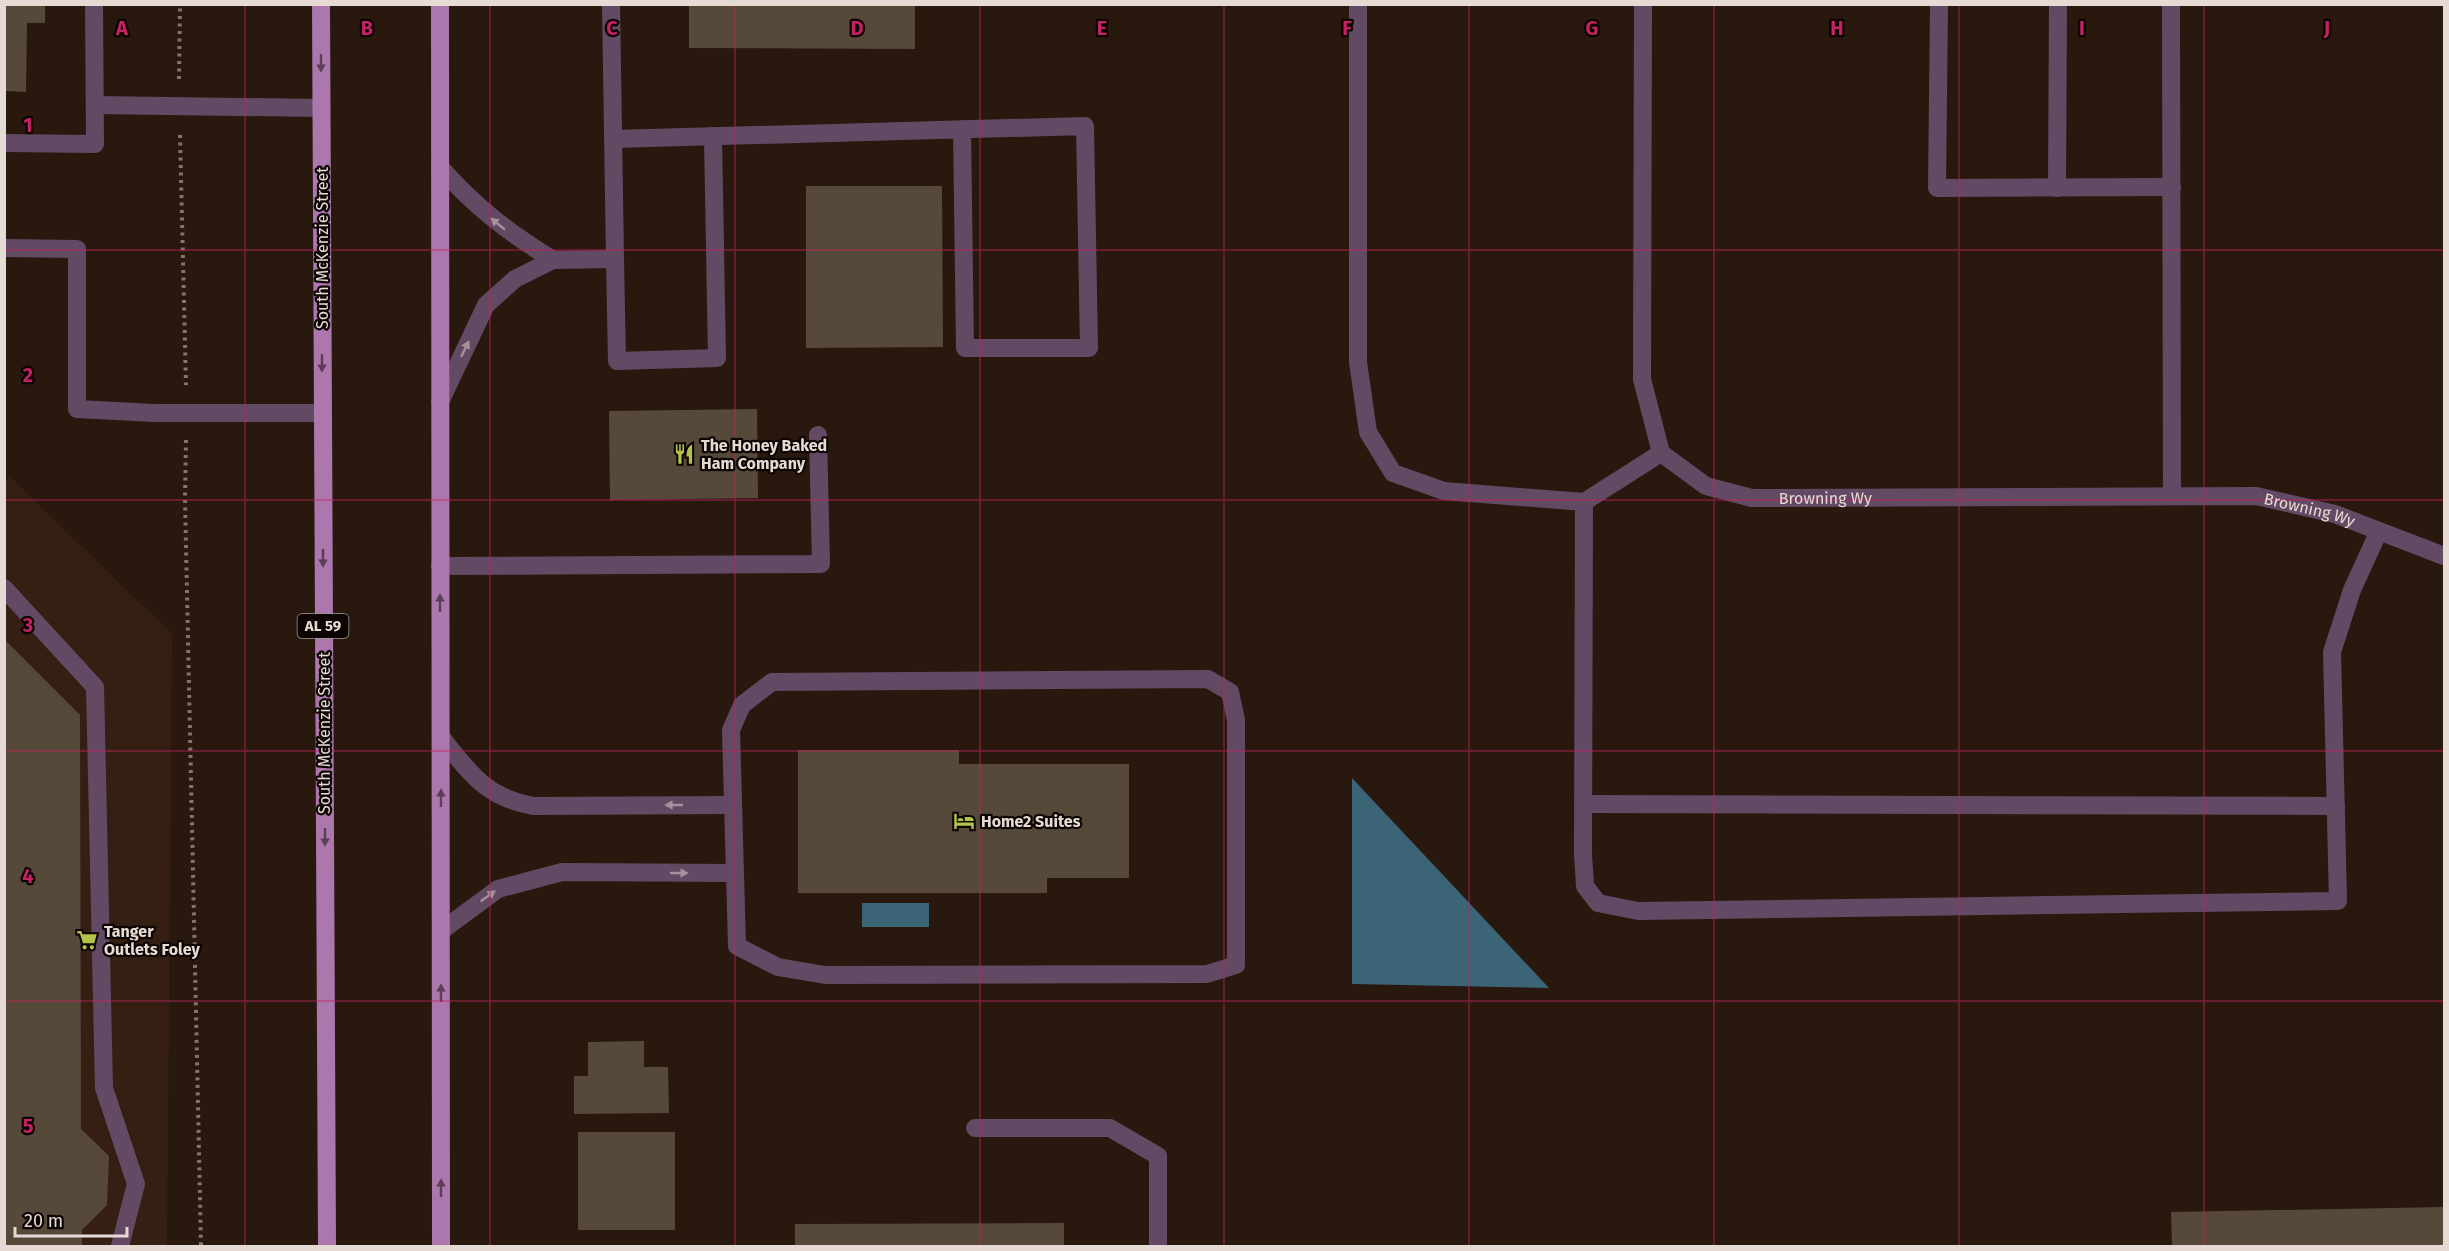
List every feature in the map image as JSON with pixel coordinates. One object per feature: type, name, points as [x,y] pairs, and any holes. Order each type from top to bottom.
[{"type":"main road","name":"South McKenzie Street","points":[[321,4],[327,1246]]},
{"type":"main road","points":[[440,4],[441,1246]]},
{"type":"street","points":[[4,143],[95,144],[94,4]]},
{"type":"street","points":[[611,4],[617,361],[717,358],[714,136]]},
{"type":"street","points":[[1358,4],[1358,362],[1368,432],[1393,473],[1444,491],[1584,502],[1661,453],[1642,379],[1643,4]]},
{"type":"street","points":[[1939,4],[1937,188],[2172,187]]},
{"type":"street","points":[[2057,188],[2058,4]]},
{"type":"street","points":[[2171,4],[2172,496]]},
{"type":"street","points":[[95,105],[179,108],[321,108]]},
{"type":"street","points":[[614,139],[962,129],[1085,126],[1089,348],[965,348],[962,129]]},
{"type":"street","points":[[440,167],[466,198],[511,234],[553,260]]},
{"type":"street","points":[[4,248],[77,249],[77,409],[186,413],[322,413]]},
{"type":"street","points":[[440,402],[486,305],[515,279],[553,260],[615,259]]},
{"type":"street","points":[[440,566],[821,564],[818,435]]},
{"type":"street","name":"Browning Wy","points":[[1661,453],[1706,486],[1752,498],[2256,496],[2335,514],[2445,556]]},
{"type":"street","points":[[1584,502],[1585,886],[1598,903],[1638,911],[2338,901],[2332,652],[2352,590],[2379,531]]},
{"type":"street","points":[[4,588],[95,687],[104,1088],[136,1184],[120,1246]]},
{"type":"street","points":[[1208,679],[1230,692],[1236,720],[1236,965],[1207,974],[825,975],[778,967],[737,946],[735,873],[731,730],[742,705],[772,682],[1208,679]]},
{"type":"street","points":[[441,737],[479,783],[511,802],[533,806],[733,805]]},
{"type":"street","points":[[1584,804],[2336,806]]},
{"type":"street","points":[[441,931],[498,889],[562,872],[735,873]]},
{"type":"street","points":[[975,1128],[1110,1128],[1158,1156],[1158,1246]]},
{"type":"path","points":[[180,4],[179,108],[201,1246]]},
{"type":"shaded area","name":"Tanger Outlets Foley","points":[[4,478],[11,478],[172,634],[167,1246],[5,1246]]},
{"type":"water","points":[[1352,778],[1549,988],[1352,984]]},
{"type":"water","points":[[862,903],[929,903],[929,927],[862,927]]},
{"type":"building","points":[[4,4],[45,4],[45,23],[27,23],[26,92],[4,91]]},
{"type":"building","points":[[689,4],[915,4],[915,49],[689,48]]},
{"type":"building","points":[[806,186],[942,186],[943,347],[806,348]]},
{"type":"building","name":"The Honey Baked Ham Company","points":[[757,409],[758,498],[610,500],[609,411]]},
{"type":"building","points":[[4,639],[80,715],[81,1129],[109,1156],[107,1205],[82,1230],[82,1246],[4,1246]]},
{"type":"building","name":"Home2 Suites","points":[[798,750],[959,750],[959,764],[1129,764],[1129,878],[1047,878],[1047,893],[798,893]]},
{"type":"building","points":[[644,1041],[644,1067],[668,1067],[669,1113],[574,1114],[574,1076],[588,1076],[588,1042]]},
{"type":"building","points":[[578,1132],[675,1132],[675,1230],[578,1230]]},
{"type":"building","points":[[2444,1207],[2444,1246],[2172,1246],[2171,1212]]},
{"type":"building","points":[[1064,1223],[1064,1246],[795,1246],[795,1224]]},
{"type":"place","name":"The Honey Baked Ham Company","points":[[684,454]]},
{"type":"place","name":"Home2 Suites","points":[[964,821]]},
{"type":"place","name":"Tanger Outlets Foley","points":[[87,940]]}]
